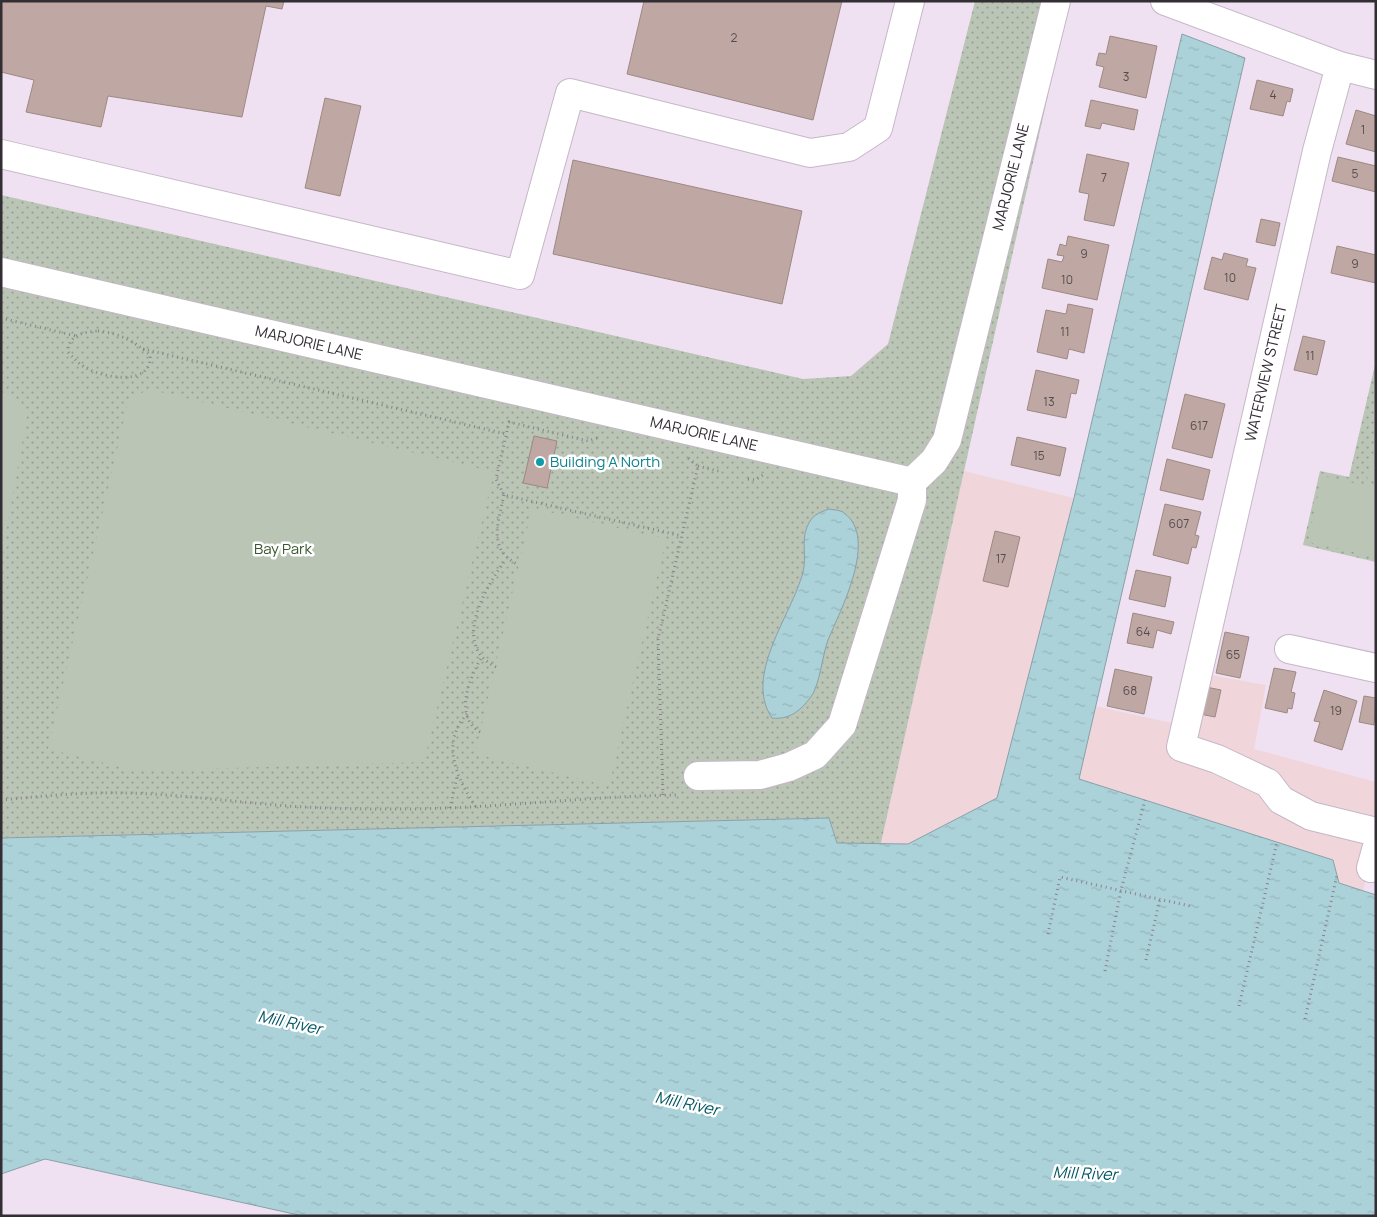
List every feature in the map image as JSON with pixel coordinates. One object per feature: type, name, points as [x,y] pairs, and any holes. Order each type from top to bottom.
[{"type":"street","points":[[1,154],[520,275],[570,93],[810,153],[849,147],[878,128],[910,1]]},
{"type":"street","name":"MARJORIE LANE","points":[[1,272],[912,482],[934,461],[947,440],[1056,1]]},
{"type":"street","points":[[1165,1],[1340,66],[1376,75]]},
{"type":"street","name":"WATERVIEW STREET","points":[[1340,66],[1315,160],[1181,748],[1217,759],[1268,784],[1281,800],[1311,816],[1376,832]]},
{"type":"street","points":[[690,786],[760,775],[790,767],[815,755],[842,725],[912,500],[912,482]]},
{"type":"street","points":[[1289,649],[1376,668]]},
{"type":"path","points":[[1,318],[77,336]]},
{"type":"path","points":[[89,332],[107,332],[132,340],[143,349],[150,355],[150,364],[146,371],[130,376],[104,375],[80,364],[68,352],[68,344],[77,336],[89,332]]},
{"type":"path","points":[[143,349],[506,434]]},
{"type":"path","points":[[519,565],[506,559],[500,548],[496,533],[504,495],[496,479],[509,422],[588,441],[601,436]]},
{"type":"path","points":[[685,456],[698,466],[722,472]]},
{"type":"path","points":[[663,795],[658,639],[698,466]]},
{"type":"path","points":[[504,495],[682,536]]},
{"type":"path","points":[[496,667],[484,661],[482,657],[474,635],[474,619],[480,599],[506,559]]},
{"type":"path","points":[[480,732],[475,729],[467,714],[467,690],[482,657]]},
{"type":"path","points":[[450,808],[457,777],[454,740],[459,722],[467,714]]},
{"type":"path","points":[[457,777],[476,807]]},
{"type":"path","points":[[1,800],[68,794],[124,793],[188,796],[297,807],[450,808],[663,795],[690,786]]},
{"type":"path","points":[[1105,971],[1121,890],[1145,800]]},
{"type":"path","points":[[1239,1006],[1277,842]]},
{"type":"path","points":[[1304,1019],[1336,875]]},
{"type":"path","points":[[1048,934],[1060,877],[1190,906]]},
{"type":"path","points":[[1146,960],[1160,899]]},
{"type":"shaded area","points":[[964,471],[1074,498],[998,798],[908,844],[881,843]]},
{"type":"shaded area","points":[[1193,672],[1266,685],[1254,749],[1376,782],[1376,837],[1363,891],[1339,883],[1333,860],[1078,779],[1095,706],[1181,725]]},
{"type":"green space","name":"Bay Park","points":[[975,1],[1069,1],[881,843],[837,843],[829,818],[1,838],[1,195],[803,379],[851,376],[888,344]]},
{"type":"green space","points":[[1375,365],[1376,562],[1303,545],[1320,471],[1349,477]]},
{"type":"green space","points":[[148,389],[494,472],[424,762],[136,771],[48,749],[128,402]]},
{"type":"green space","points":[[1,392],[13,395],[27,416],[1,560]]},
{"type":"green space","points":[[1376,443],[1376,480],[1367,478]]},
{"type":"green space","points":[[1322,476],[1376,488],[1376,557],[1308,542]]},
{"type":"green space","points":[[532,508],[666,539],[609,786],[475,754]]},
{"type":"water","name":"Mill River","points":[[1182,34],[1245,58],[1079,779],[1333,860],[1339,883],[1376,895],[1376,1216],[303,1216],[45,1159],[1,1174],[1,838],[829,818],[837,843],[908,844],[997,798],[1074,498]]},
{"type":"water","points":[[829,509],[843,512],[854,524],[858,539],[854,575],[828,640],[819,679],[813,693],[794,714],[784,718],[772,718],[765,701],[763,683],[766,664],[772,645],[803,572],[804,538],[807,527],[816,515]]},
{"type":"building","points":[[1,1],[284,1],[282,9],[266,6],[242,117],[108,96],[101,127],[26,112],[34,80],[1,72]]},
{"type":"building","points":[[644,1],[842,1],[813,120],[627,74]]},
{"type":"building","points":[[1110,36],[1157,46],[1146,98],[1099,87],[1104,67],[1096,65],[1099,53],[1106,54]]},
{"type":"building","points":[[1257,80],[1293,89],[1290,102],[1287,101],[1283,116],[1250,109]]},
{"type":"building","points":[[325,98],[361,106],[340,196],[305,188]]},
{"type":"building","points":[[1091,100],[1138,110],[1134,130],[1102,123],[1100,129],[1085,126]]},
{"type":"building","points":[[1356,110],[1376,116],[1376,152],[1346,144]]},
{"type":"building","points":[[1087,154],[1129,163],[1114,226],[1084,220],[1089,194],[1079,192]]},
{"type":"building","points":[[1338,157],[1376,166],[1376,192],[1332,181]]},
{"type":"building","points":[[573,160],[802,211],[782,304],[553,254]]},
{"type":"building","points":[[1261,219],[1280,223],[1275,246],[1256,242]]},
{"type":"building","points":[[1068,236],[1109,245],[1097,300],[1042,288],[1048,259],[1062,262],[1064,256],[1057,255],[1060,244],[1066,246]]},
{"type":"building","points":[[1337,246],[1376,255],[1376,283],[1331,273]]},
{"type":"building","points":[[1224,253],[1248,259],[1246,266],[1256,268],[1248,300],[1204,289],[1212,257],[1222,260]]},
{"type":"building","points":[[1068,304],[1093,309],[1084,353],[1069,349],[1067,359],[1037,352],[1046,310],[1066,314]]},
{"type":"building","points":[[1303,336],[1325,341],[1317,375],[1294,370]]},
{"type":"building","points":[[1036,370],[1079,380],[1076,394],[1071,393],[1066,418],[1027,410]]},
{"type":"building","points":[[1185,394],[1225,404],[1212,458],[1172,448]]},
{"type":"building","name":"Building A North","points":[[534,436],[557,441],[547,488],[523,483]]},
{"type":"building","points":[[1017,437],[1066,448],[1060,476],[1011,465]]},
{"type":"building","points":[[1167,459],[1210,470],[1203,500],[1160,490]]},
{"type":"building","points":[[1165,504],[1201,512],[1195,535],[1199,536],[1196,548],[1192,547],[1188,564],[1153,555]]},
{"type":"building","points":[[995,531],[1020,537],[1008,587],[983,581]]},
{"type":"building","points":[[1136,570],[1171,577],[1165,607],[1129,599]]},
{"type":"building","points":[[1133,613],[1174,622],[1171,634],[1157,630],[1153,648],[1127,643]]},
{"type":"building","points":[[1225,632],[1249,637],[1240,678],[1216,673]]},
{"type":"building","points":[[1274,668],[1296,672],[1291,692],[1295,693],[1292,709],[1288,708],[1287,713],[1265,708]]},
{"type":"building","points":[[1115,669],[1152,677],[1144,714],[1107,706]]},
{"type":"building","points":[[1206,687],[1221,690],[1215,717],[1200,714]]},
{"type":"building","points":[[1324,690],[1357,701],[1342,750],[1314,741],[1320,722],[1314,721]]},
{"type":"building","points":[[1364,696],[1376,698],[1374,725],[1359,722]]},
{"type":"place","name":"Building A North","points":[[540,462]]}]
